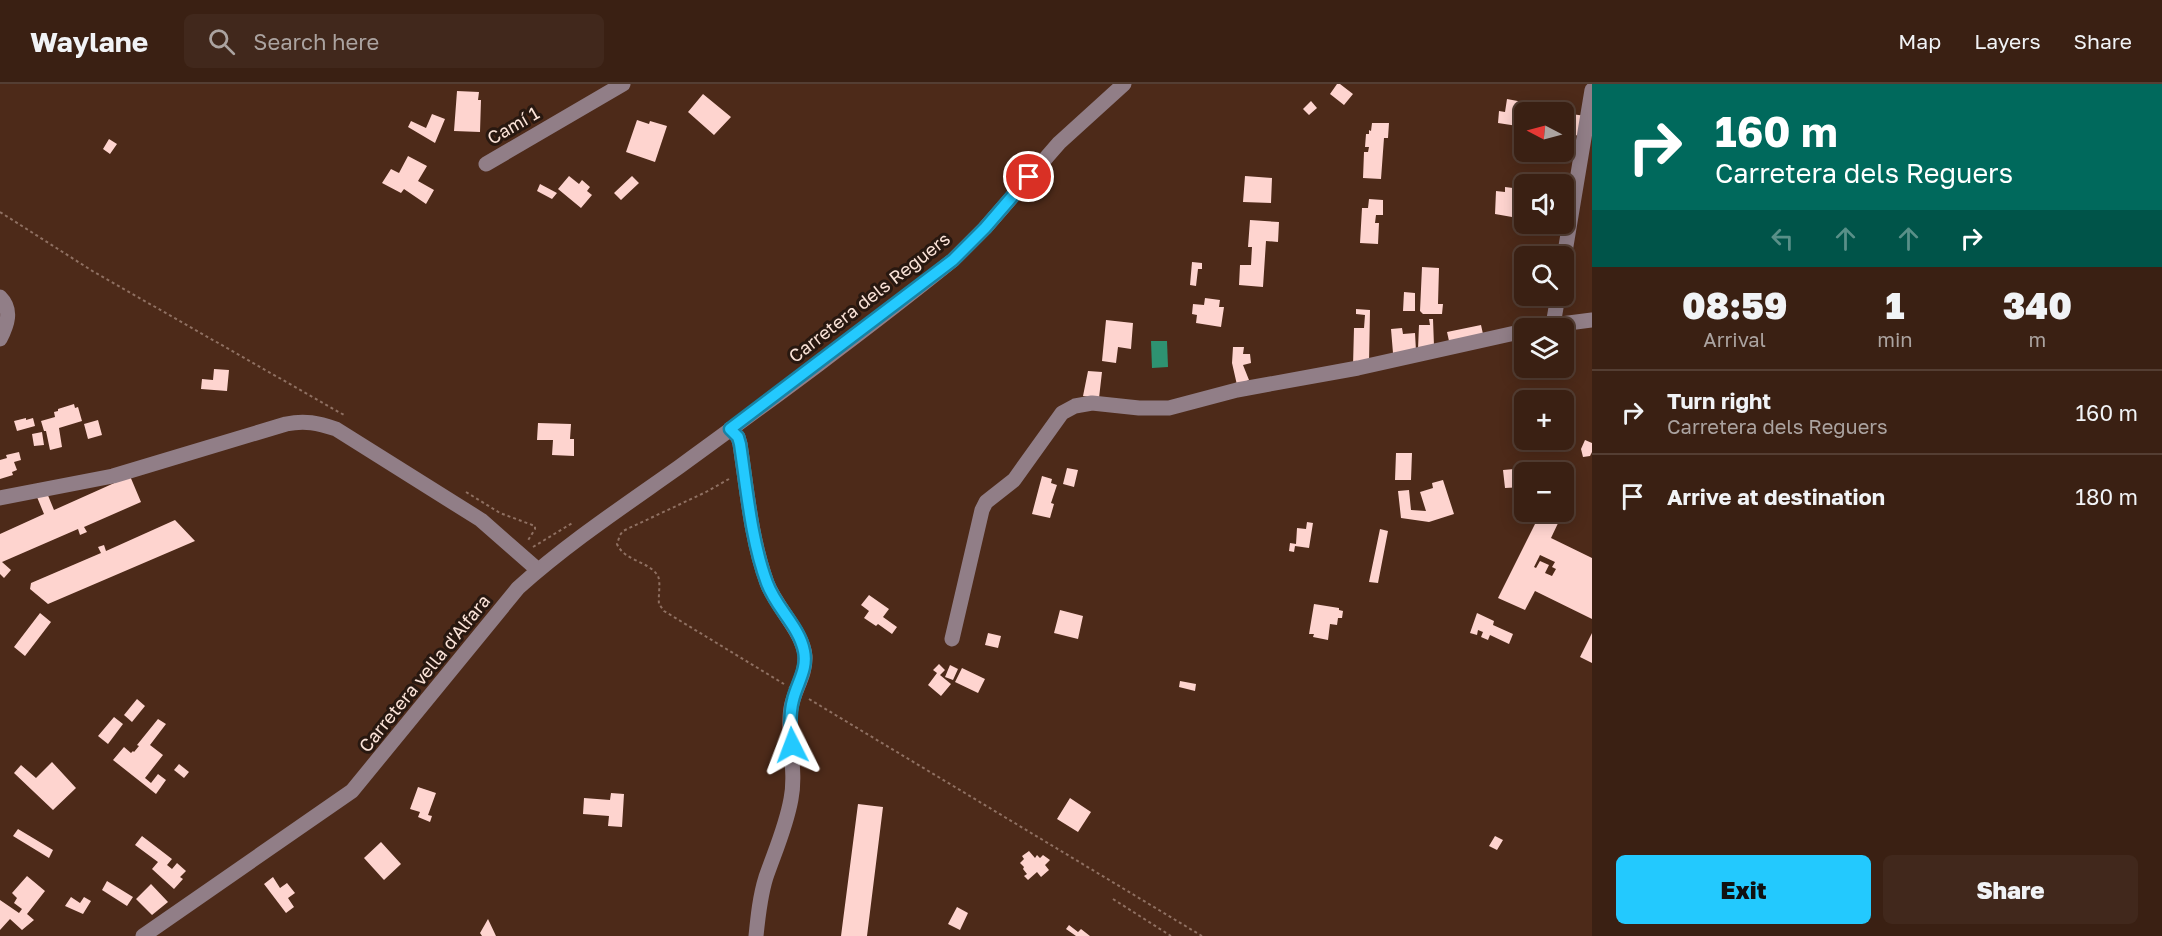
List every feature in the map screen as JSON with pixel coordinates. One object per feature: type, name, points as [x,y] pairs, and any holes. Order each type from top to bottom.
[{"type":"street","name":"Camí 1","points":[[486,164],[623,84]]},
{"type":"street","name":"Carretera dels Reguers","points":[[730,429],[953,260],[985,228],[1059,143],[1124,84]]},
{"type":"street","points":[[1566,246],[1592,90]]},
{"type":"street","points":[[0,297],[7,308],[9,317],[0,339]]},
{"type":"street","points":[[1574,322],[1592,320]]},
{"type":"street","points":[[952,639],[982,510],[986,502],[1014,480],[1062,413],[1075,406],[1092,403],[1139,408],[1169,408],[1237,390],[1358,368],[1514,333]]},
{"type":"street","points":[[0,498],[113,476],[286,424],[301,421],[315,422],[336,429],[481,520],[538,570]]},
{"type":"street","name":"Carretera vella d'Alfara","points":[[143,936],[352,791],[518,588],[598,523],[730,429]]},
{"type":"street","points":[[730,429],[738,437],[740,444],[753,526],[763,571],[774,601],[801,642],[805,658],[803,673],[793,698],[790,721],[794,758],[792,797],[785,826],[764,884],[756,936]]},
{"type":"path","points":[[0,212],[94,272],[344,416]]},
{"type":"path","points":[[466,492],[485,503]]},
{"type":"path","points":[[664,610],[1202,936]]},
{"type":"path","points":[[1113,900],[1171,936]]},
{"type":"shaded area","points":[[1151,341],[1167,341],[1168,367],[1152,368]]},
{"type":"building","points":[[1337,84],[1353,94],[1344,105],[1330,94]]},
{"type":"building","points":[[457,91],[479,92],[480,132],[454,131]]},
{"type":"building","points":[[703,94],[731,117],[714,135],[688,112]]},
{"type":"building","points":[[1507,99],[1523,102],[1514,102],[1514,125],[1498,123],[1499,111],[1505,112]]},
{"type":"building","points":[[1311,101],[1317,108],[1309,115],[1303,109]]},
{"type":"building","points":[[432,114],[445,119],[435,143],[408,127],[411,121],[426,128]]},
{"type":"building","points":[[1574,114],[1586,116],[1583,136],[1574,135]]},
{"type":"building","points":[[637,120],[667,126],[655,162],[626,152]]},
{"type":"building","points":[[1372,123],[1389,123],[1388,138],[1384,138],[1381,179],[1363,178],[1364,152],[1368,152],[1369,147],[1365,147],[1366,134],[1369,134],[1369,130],[1371,131]]},
{"type":"building","points":[[109,139],[117,144],[110,154],[103,149]]},
{"type":"building","points":[[408,156],[427,166],[418,181],[434,190],[426,204],[404,189],[401,193],[382,183],[391,169],[399,173]]},
{"type":"building","points":[[569,176],[579,184],[582,180],[590,187],[587,191],[592,195],[581,208],[558,189]]},
{"type":"building","points":[[632,176],[639,183],[621,200],[614,193]]},
{"type":"building","points":[[1245,176],[1272,178],[1271,203],[1243,202]]},
{"type":"building","points":[[540,184],[557,193],[552,199],[537,191]]},
{"type":"building","points":[[1505,187],[1514,188],[1512,217],[1495,214],[1496,191],[1505,192]]},
{"type":"building","points":[[1369,199],[1383,200],[1383,215],[1376,215],[1375,223],[1379,223],[1378,244],[1360,243],[1362,208],[1368,208]]},
{"type":"building","points":[[1250,220],[1279,222],[1278,242],[1266,241],[1263,287],[1239,285],[1240,265],[1251,265],[1252,247],[1248,247]]},
{"type":"building","points":[[1192,262],[1202,263],[1202,269],[1198,269],[1196,286],[1190,285]]},
{"type":"building","points":[[1422,267],[1439,268],[1438,304],[1443,304],[1442,314],[1423,314],[1420,311]]},
{"type":"building","points":[[1404,292],[1415,293],[1415,311],[1403,311]]},
{"type":"building","points":[[1205,298],[1220,300],[1219,307],[1224,307],[1221,327],[1196,323],[1197,315],[1192,314],[1193,304],[1204,305]]},
{"type":"building","points":[[1356,309],[1370,310],[1369,363],[1353,366],[1354,328],[1364,328],[1365,315],[1356,314]]},
{"type":"building","points":[[1429,319],[1433,319],[1434,346],[1418,349],[1419,325],[1430,325]]},
{"type":"building","points":[[1106,320],[1133,323],[1131,349],[1118,347],[1116,363],[1102,361]]},
{"type":"building","points":[[1481,325],[1483,334],[1449,341],[1447,332]]},
{"type":"building","points":[[1402,328],[1403,334],[1415,333],[1416,351],[1393,353],[1391,329]]},
{"type":"building","points":[[1233,347],[1244,347],[1243,354],[1250,354],[1251,363],[1243,365],[1249,380],[1237,385],[1232,363]]},
{"type":"building","points":[[214,369],[229,370],[227,391],[201,389],[202,379],[213,380]]},
{"type":"building","points":[[1088,371],[1102,372],[1099,398],[1083,396]]},
{"type":"building","points":[[74,404],[75,408],[78,407],[82,421],[59,428],[62,447],[50,450],[46,431],[41,421],[55,417],[54,412],[58,409]]},
{"type":"building","points":[[26,418],[26,420],[33,418],[35,426],[17,431],[14,421]]},
{"type":"building","points":[[98,420],[102,435],[88,439],[84,424]]},
{"type":"building","points":[[538,423],[571,424],[570,439],[574,439],[574,456],[552,455],[553,440],[537,440]]},
{"type":"building","points":[[42,432],[44,445],[34,446],[32,434]]},
{"type":"building","points":[[1585,440],[1592,443],[1592,452],[1590,456],[1583,457],[1581,449]]},
{"type":"building","points":[[19,452],[21,460],[14,462],[17,470],[12,472],[13,475],[0,479],[0,460],[7,458],[6,455]]},
{"type":"building","points":[[1396,453],[1412,453],[1411,480],[1395,480]]},
{"type":"building","points":[[1067,468],[1078,470],[1074,487],[1063,484]]},
{"type":"building","points":[[1514,469],[1514,488],[1505,488],[1503,470]]},
{"type":"building","points":[[130,476],[141,502],[84,527],[87,532],[80,535],[78,529],[2,562],[11,570],[4,578],[0,574],[0,534],[44,514],[37,497],[47,493],[54,510]]},
{"type":"building","points":[[1042,476],[1052,479],[1051,483],[1057,485],[1051,503],[1054,504],[1050,518],[1032,514]]},
{"type":"building","points":[[1443,480],[1454,514],[1429,522],[1401,518],[1398,491],[1409,490],[1411,510],[1426,511],[1420,492],[1433,488],[1432,483]]},
{"type":"building","points":[[175,520],[195,541],[48,604],[30,589],[31,583],[101,553],[98,547],[104,545],[106,551]]},
{"type":"building","points":[[1307,522],[1313,523],[1309,548],[1295,546],[1294,552],[1289,551],[1290,543],[1296,544],[1297,528],[1306,529]]},
{"type":"building","points":[[1536,522],[1559,522],[1551,538],[1592,558],[1592,619],[1535,591],[1525,610],[1498,598]],"holes":[[[1540,555],[1555,562],[1552,567],[1556,569],[1552,576],[1545,573],[1549,565],[1540,561],[1536,568],[1534,567]]]},
{"type":"building","points":[[1380,529],[1388,531],[1378,583],[1369,582]]},
{"type":"building","points":[[869,595],[889,609],[883,617],[897,627],[892,634],[864,618],[869,611],[861,605]]},
{"type":"building","points":[[1314,604],[1339,608],[1343,611],[1342,618],[1338,618],[1337,625],[1330,624],[1328,640],[1309,634]]},
{"type":"building","points":[[1060,610],[1083,616],[1078,639],[1054,633]]},
{"type":"building","points":[[40,613],[51,622],[25,656],[14,647]]},
{"type":"building","points":[[1477,613],[1494,621],[1493,625],[1513,634],[1509,644],[1490,635],[1488,640],[1481,637],[1483,632],[1478,630],[1477,635],[1470,633]]},
{"type":"building","points":[[988,633],[1001,636],[998,648],[985,645]]},
{"type":"building","points":[[1592,633],[1592,663],[1580,657]]},
{"type":"building","points":[[939,664],[945,670],[940,675],[951,684],[941,696],[928,685],[937,673],[933,670]]},
{"type":"building","points":[[950,665],[958,669],[953,680],[945,677]]},
{"type":"building","points":[[962,668],[985,679],[978,693],[955,682]]},
{"type":"building","points":[[1180,681],[1196,684],[1195,691],[1179,687]]},
{"type":"building","points":[[137,699],[145,706],[132,722],[124,715]]},
{"type":"building","points":[[114,717],[123,724],[108,744],[98,736]]},
{"type":"building","points":[[158,719],[166,724],[150,745],[163,755],[145,778],[151,783],[158,774],[166,780],[156,794],[113,760],[124,747],[131,753],[134,752]]},
{"type":"building","points":[[52,762],[76,788],[53,810],[14,773],[21,765],[36,778]]},
{"type":"building","points":[[179,764],[189,772],[184,778],[174,770]]},
{"type":"building","points":[[418,787],[436,793],[428,815],[432,816],[430,822],[418,817],[420,812],[410,809]]},
{"type":"building","points":[[611,793],[624,794],[622,827],[608,826],[609,816],[583,814],[584,798],[610,800]]},
{"type":"building","points":[[1070,798],[1091,812],[1078,832],[1057,819]]},
{"type":"building","points":[[858,804],[883,807],[867,936],[841,936]]},
{"type":"building","points":[[18,829],[53,850],[49,858],[13,836]]},
{"type":"building","points":[[142,836],[172,859],[167,865],[172,869],[177,863],[186,871],[180,877],[183,879],[174,889],[152,869],[158,862],[135,845]]},
{"type":"building","points":[[1495,836],[1503,840],[1497,850],[1489,846]]},
{"type":"building","points":[[381,842],[401,864],[384,880],[364,858]]},
{"type":"building","points":[[1029,851],[1035,858],[1037,855],[1040,858],[1043,855],[1050,860],[1045,865],[1049,870],[1041,877],[1037,872],[1028,880],[1024,876],[1027,874],[1024,867],[1020,863],[1024,859],[1022,856]]},
{"type":"building","points":[[27,876],[45,891],[27,914],[34,920],[22,930],[10,919],[0,930],[0,900],[19,913],[22,909],[14,903],[17,898],[12,893]]},
{"type":"building","points":[[273,877],[280,888],[287,883],[295,893],[288,898],[294,907],[286,913],[264,884]]},
{"type":"building","points":[[107,881],[133,897],[127,906],[102,890]]},
{"type":"building","points":[[151,884],[168,902],[152,915],[136,899]]},
{"type":"building","points":[[71,897],[80,903],[84,897],[91,901],[83,914],[65,906]]},
{"type":"building","points":[[957,907],[968,913],[960,930],[948,924]]},
{"type":"building","points":[[488,919],[496,936],[482,936],[480,933]]},
{"type":"building","points":[[1069,925],[1078,932],[1081,929],[1090,936],[1076,936],[1066,929]]},
{"type":"route","points":[[792,745],[791,708],[805,665],[804,651],[796,633],[774,601],[763,571],[753,526],[740,444],[738,437],[730,429],[953,260],[985,228],[1029,177]]}]
